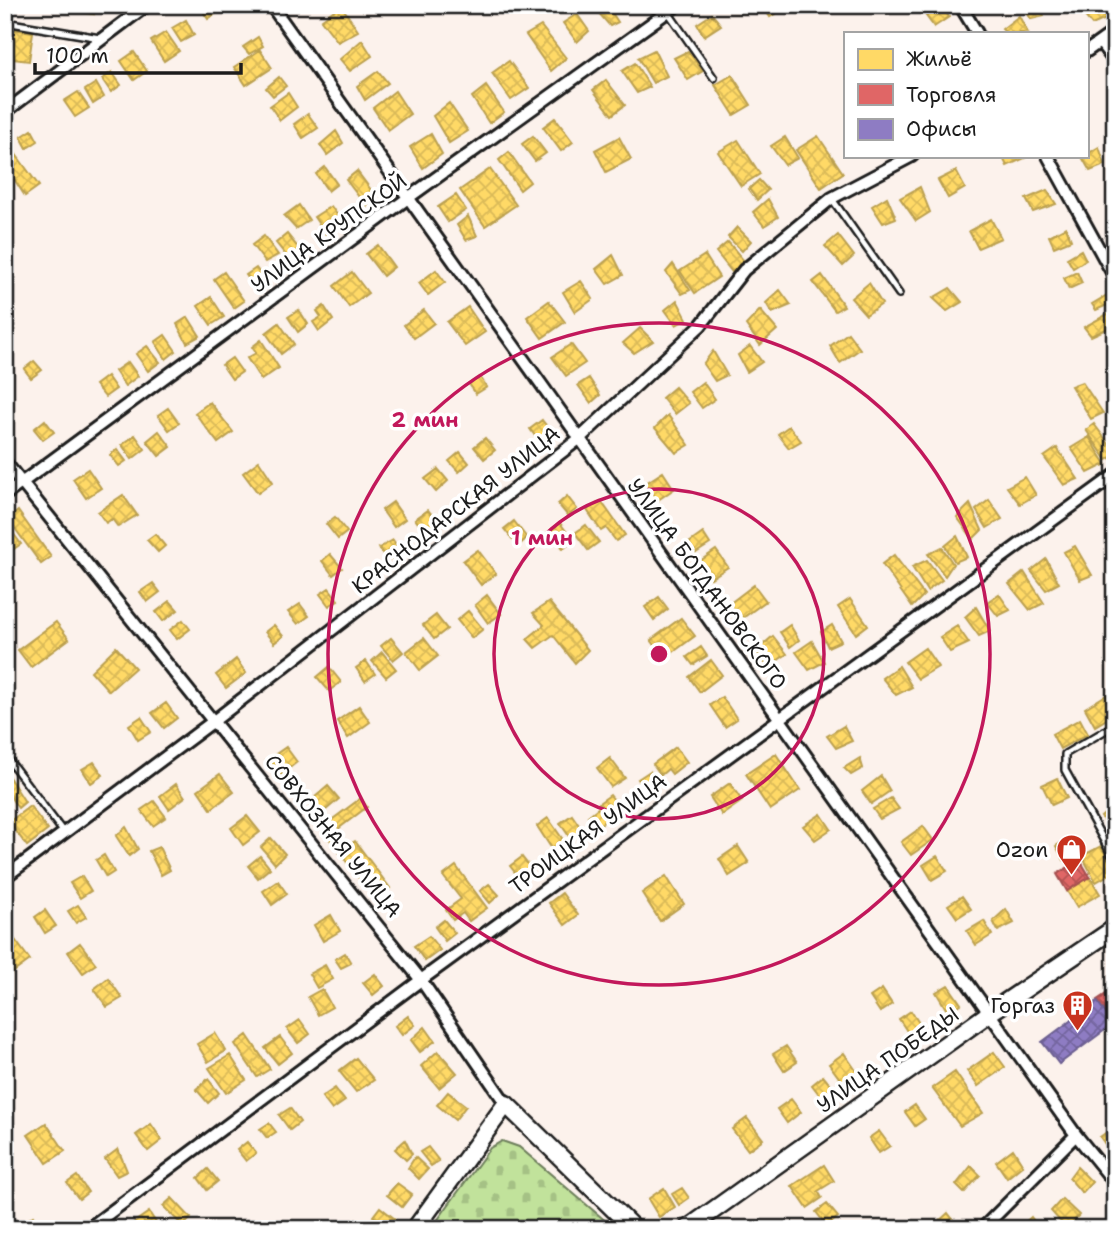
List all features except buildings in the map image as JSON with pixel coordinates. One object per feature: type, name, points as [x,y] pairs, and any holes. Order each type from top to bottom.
[{"type":"street","points":[[5,112],[146,5]]},
{"type":"street","name":"УЛИЦА БОГДАНОВСКОГО","points":[[271,5],[991,1012],[1076,1135],[1115,1183]]},
{"type":"street","points":[[960,5],[976,32]]},
{"type":"street","name":"УЛИЦА КРУПСКОЙ","points":[[5,495],[408,198],[673,8]]},
{"type":"street","points":[[1088,50],[1115,31]]},
{"type":"street","points":[[1100,42],[1115,62]]},
{"type":"street","name":"КРАСНОДАРСКАЯ УЛИЦА","points":[[5,877],[215,720],[579,439],[701,324],[744,270],[832,198],[908,158]]},
{"type":"street","points":[[1049,158],[1115,278]]},
{"type":"street","name":"СОВХОЗНАЯ УЛИЦА","points":[[5,462],[421,979],[506,1104],[634,1229]]},
{"type":"street","name":"ТРОИЦКАЯ УЛИЦА","points":[[88,1229],[421,979],[1115,475]]},
{"type":"street","name":"УЛИЦА ПОБЕДЫ","points":[[687,1229],[991,1012],[1115,928]]},
{"type":"street","points":[[415,1229],[506,1104]]},
{"type":"street","points":[[982,1229],[1076,1135]]},
{"type":"lane","points":[[673,8],[714,78]]},
{"type":"lane","points":[[5,22],[103,39]]},
{"type":"lane","points":[[832,198],[899,294]]},
{"type":"lane","points":[[1113,726],[1065,754],[1065,770],[1115,860]]},
{"type":"lane","points":[[5,755],[64,833]]},
{"type":"green space","points":[[502,1141],[519,1147],[615,1229],[431,1229],[490,1148]]},
{"type":"place","name":"Ozon","points":[[1071,877]]},
{"type":"place","name":"Горгаз","points":[[1078,1033]]}]
